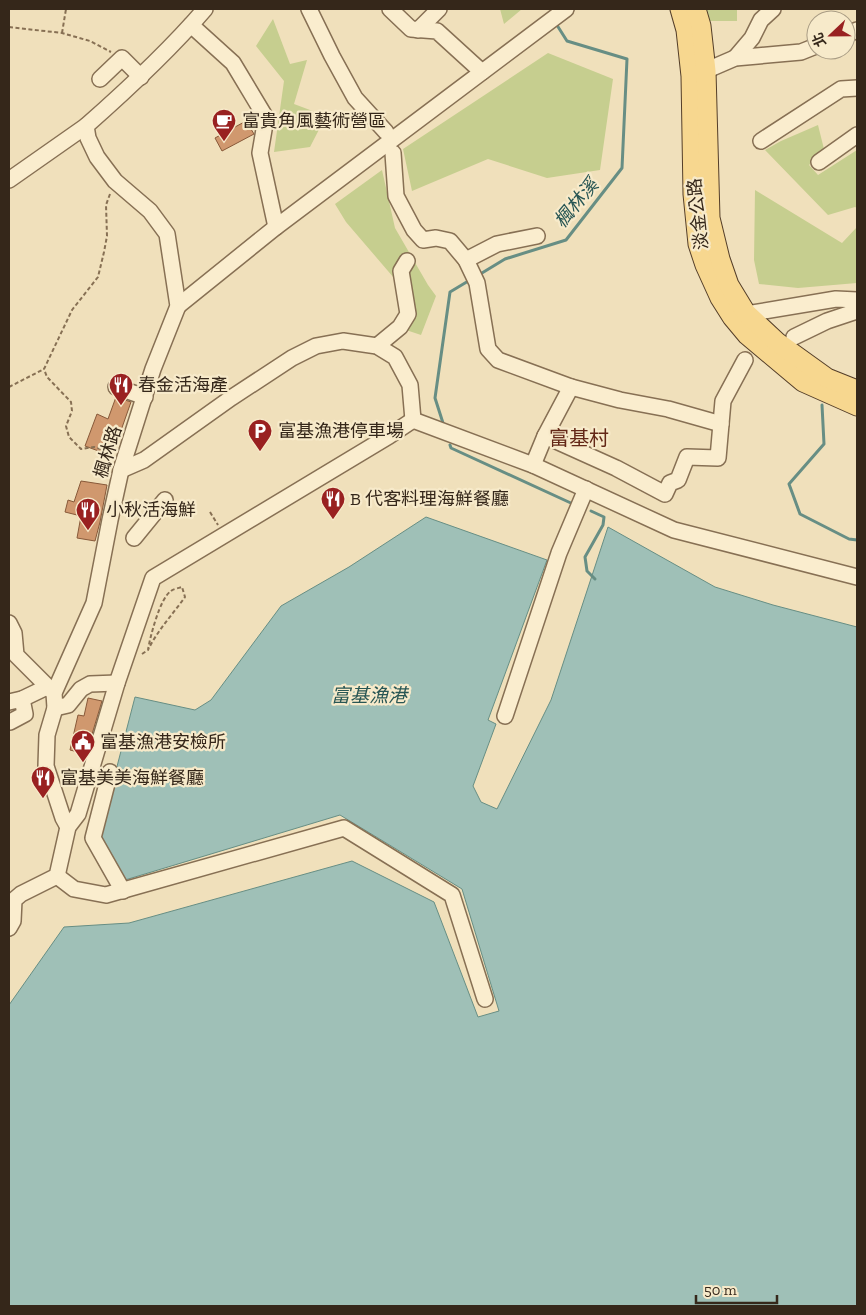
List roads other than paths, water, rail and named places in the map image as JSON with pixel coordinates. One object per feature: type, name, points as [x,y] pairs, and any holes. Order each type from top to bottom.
[{"type":"main road","name":"淡金公路","points":[[680,9],[699,73]]},
{"type":"main road","name":"淡金公路","points":[[696,9],[701,26],[699,73],[710,218],[720,259],[747,335],[803,382],[857,406]]},
{"type":"main road","name":"淡金公路","points":[[739,315],[828,378],[857,390]]},
{"type":"street","points":[[9,180],[86,126],[141,77],[205,9]]},
{"type":"street","points":[[309,9],[355,98],[386,132]]},
{"type":"street","points":[[390,9],[411,29],[437,31],[482,72]]},
{"type":"street","points":[[418,30],[439,9]]},
{"type":"street","points":[[178,306],[276,227],[566,9]]},
{"type":"street","points":[[735,58],[752,38],[761,15],[773,9]]},
{"type":"street","points":[[191,25],[233,63],[266,118],[260,153],[276,227]]},
{"type":"street","points":[[699,73],[735,58],[806,50]]},
{"type":"street","points":[[100,79],[122,58],[141,77]]},
{"type":"street","points":[[761,141],[841,89],[857,88]]},
{"type":"street","points":[[86,126],[88,138],[98,158],[115,181],[150,211],[167,234],[178,306]]},
{"type":"street","points":[[819,162],[857,135]]},
{"type":"street","points":[[393,153],[396,196],[414,230],[423,240],[436,238],[450,241],[466,260],[477,283],[488,349],[498,360],[572,388],[668,409],[721,424]]},
{"type":"street","points":[[466,260],[498,244],[537,236]]},
{"type":"street","points":[[377,346],[400,327],[408,314],[401,271],[406,261]]},
{"type":"street","points":[[739,315],[836,298],[857,300]]},
{"type":"street","name":"楓林路","points":[[68,827],[63,818],[46,766],[46,735],[52,696],[94,603],[123,463],[153,369],[178,306]]},
{"type":"street","points":[[794,337],[826,321],[857,311]]},
{"type":"street","points":[[123,463],[144,460],[231,398],[292,358],[316,346],[343,341],[377,346],[395,357],[410,385],[413,420]]},
{"type":"street","points":[[546,436],[616,468],[665,494],[670,483],[678,480],[687,457],[718,458],[723,401],[745,360]]},
{"type":"street","points":[[116,387],[145,397]]},
{"type":"street","points":[[533,465],[546,436],[572,388]]},
{"type":"street","points":[[413,420],[533,465],[674,530],[857,577]]},
{"type":"street","points":[[57,876],[68,827],[78,814],[117,684],[153,578],[413,420]]},
{"type":"street","points":[[506,716],[559,553],[586,489]]},
{"type":"street","points":[[134,538],[165,500]]},
{"type":"street","points":[[9,623],[14,633],[16,655],[52,696],[68,705],[81,688],[90,684],[117,684]]},
{"type":"street","points":[[10,722],[25,714],[16,700],[52,696]]},
{"type":"street","points":[[110,772],[93,838],[123,891]]},
{"type":"street","points":[[57,876],[74,889],[106,895],[344,828],[452,895],[484,999]]},
{"type":"street","points":[[9,928],[13,922],[14,900],[21,894],[57,876]]},
{"type":"water","name":"富基漁港","points":[[426,517],[547,560],[488,720],[496,724],[473,786],[481,802],[497,809],[551,700],[608,527],[715,587],[773,605],[857,627],[857,1306],[9,1306],[9,1005],[64,927],[129,923],[352,861],[434,902],[478,1017],[499,1011],[462,889],[340,815],[125,880],[99,836],[135,697],[195,710],[211,700],[281,606],[349,567]]},
{"type":"waterway","name":"楓林溪","points":[[477,276],[505,259],[566,240],[622,168],[627,59],[567,41],[555,22]]},
{"type":"waterway","name":"楓林溪","points":[[443,423],[435,398],[450,292],[470,280]]},
{"type":"waterway","points":[[822,405],[824,444],[789,484],[800,514],[849,539],[857,540]]},
{"type":"waterway","name":"楓林溪","points":[[450,445],[451,448],[573,504]]},
{"type":"waterway","name":"楓林溪","points":[[591,511],[604,517],[603,525],[585,557],[587,571],[595,579]]},
{"type":"place","name":"富貴角風藝術營區","points":[[224,142]]},
{"type":"place","name":"春金活海產","points":[[121,406]]},
{"type":"place","name":"富基漁港停車場","points":[[260,452]]},
{"type":"place","name":"B 代客料理海鮮餐廳","points":[[333,520]]},
{"type":"place","name":"小秋活海鮮","points":[[88,531]]},
{"type":"place","name":"富基漁港安檢所","points":[[83,763]]},
{"type":"place","name":"富基美美海鮮餐廳","points":[[43,799]]},
{"type":"district","name":"富基村","points":[[579,438]]}]
